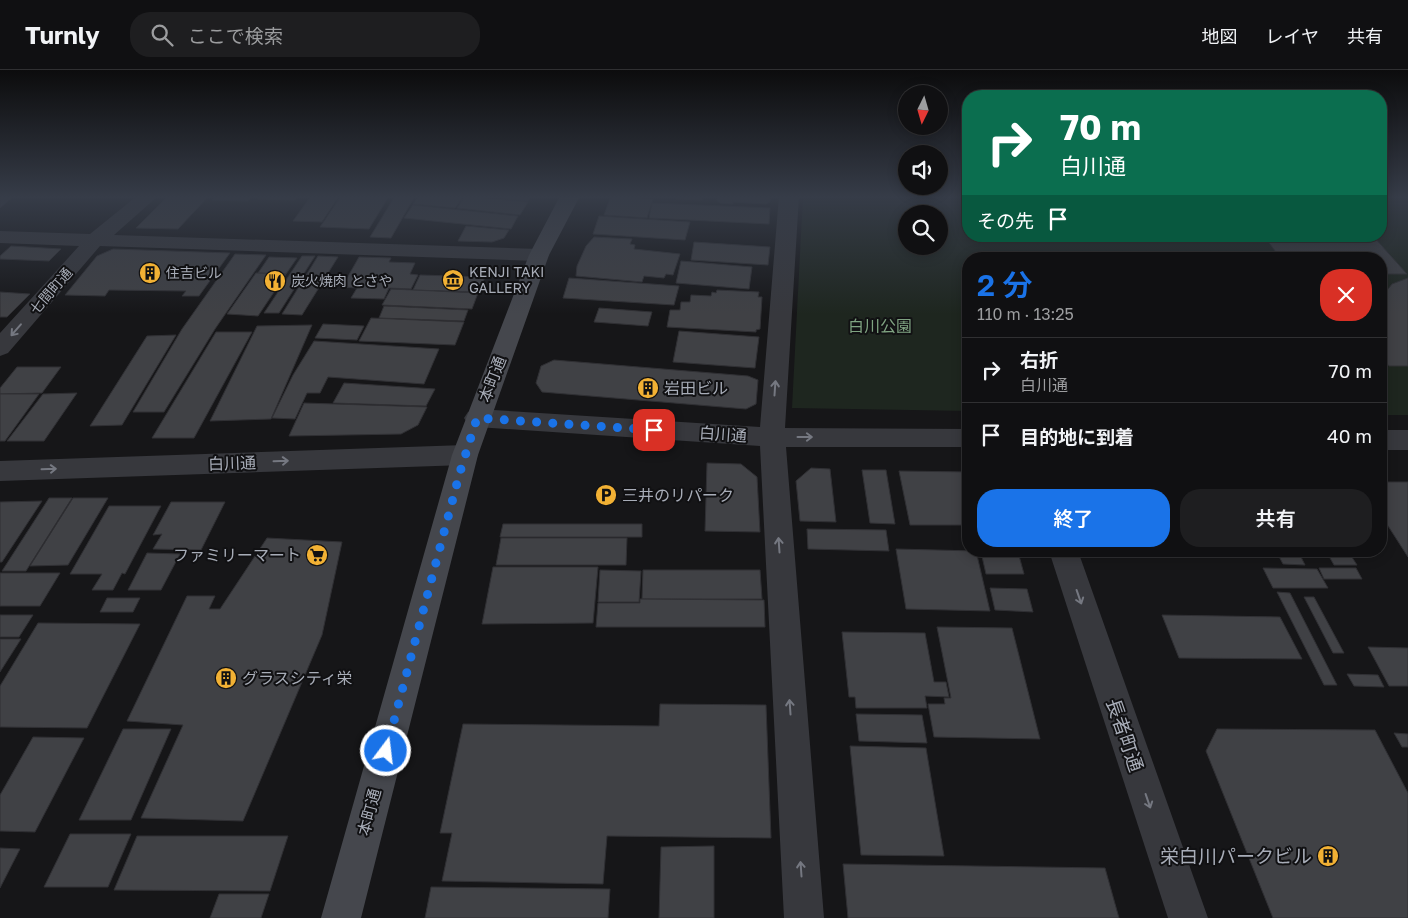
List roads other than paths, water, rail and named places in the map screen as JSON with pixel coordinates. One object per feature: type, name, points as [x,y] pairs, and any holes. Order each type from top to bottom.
[{"type":"street","name":"七間町通","points":[[0,348],[100,236]]},
{"type":"street","name":"本町通","points":[[341,918],[465,455],[477,418],[539,254],[549,236]]},
{"type":"street","points":[[786,236],[772,437],[804,918]]},
{"type":"street","points":[[0,237],[539,254]]},
{"type":"street","name":"白川通","points":[[477,418],[772,437],[962,438]]},
{"type":"street","points":[[1387,440],[1408,440]]},
{"type":"street","name":"白川通","points":[[0,471],[465,455]]},
{"type":"street","name":"長者町通","points":[[1065,557],[1188,918]]},
{"type":"place","name":"住吉ビル","points":[[150,273]]},
{"type":"place","name":"KENJI TAKI GALLERY","points":[[453,280]]},
{"type":"place","name":"炭火焼肉 とさや","points":[[275,281]]},
{"type":"place","name":"岩田ビル","points":[[648,388]]},
{"type":"place","name":"三井のリパーク","points":[[606,495]]},
{"type":"place","name":"ファミリーマート","points":[[317,555]]},
{"type":"place","name":"グラスシティ栄","points":[[226,678]]},
{"type":"place","name":"栄白川パークビル","points":[[1328,856]]},
{"type":"park label","name":"白川公園","points":[[880,326]]}]
